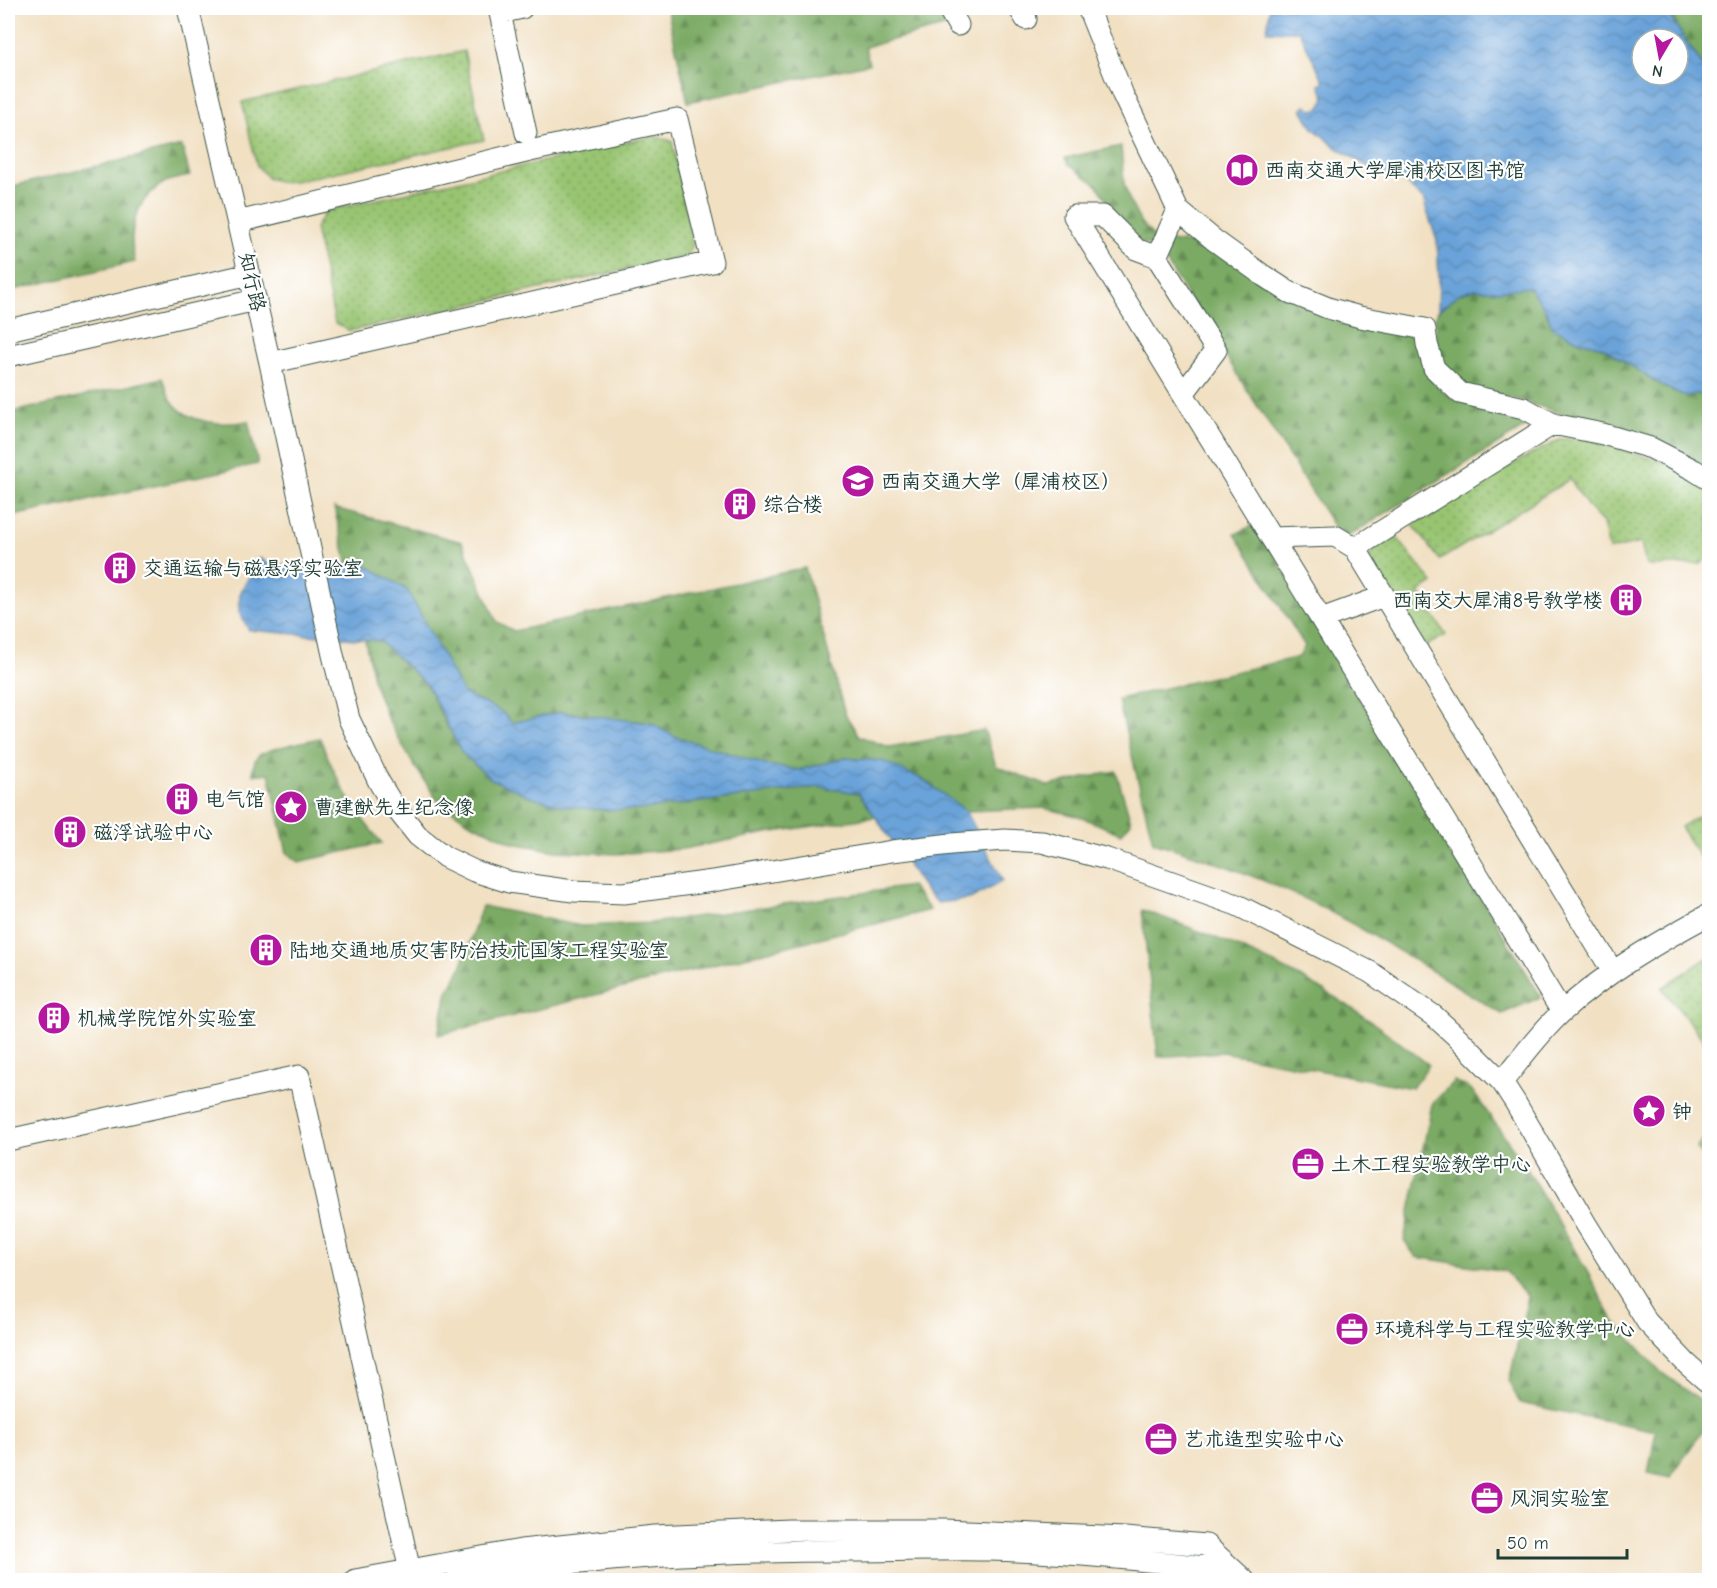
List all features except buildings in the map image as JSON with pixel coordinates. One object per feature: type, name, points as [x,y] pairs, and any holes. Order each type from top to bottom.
[{"type":"street","name":"知行路","points":[[188,8],[349,718],[379,782],[391,802],[418,836],[445,857],[474,871],[509,882],[573,891],[624,893],[712,882],[892,852],[1005,840],[1042,842],[1077,850],[1150,873],[1237,905],[1370,972],[1434,1016],[1456,1035],[1502,1082],[1647,1322],[1687,1364],[1710,1384]]},
{"type":"street","points":[[522,8],[500,13],[526,133]]},
{"type":"street","points":[[1088,8],[1123,95],[1178,210],[1222,246],[1289,292],[1328,308],[1360,317],[1425,328],[1434,368],[1460,393],[1524,408],[1553,424],[1603,434],[1651,448],[1710,480]]},
{"type":"street","points":[[238,222],[530,151],[677,119],[712,262],[270,363]]},
{"type":"street","points":[[1157,257],[1178,210]]},
{"type":"street","points":[[1183,394],[1216,350],[1157,257],[1136,249],[1103,216],[1074,216],[1271,538],[1562,1012]]},
{"type":"street","points":[[8,330],[249,274]]},
{"type":"street","points":[[8,356],[256,300]]},
{"type":"street","points":[[1355,548],[1553,424]]},
{"type":"street","points":[[1271,538],[1335,536],[1355,548],[1613,972]]},
{"type":"street","points":[[1321,619],[1384,596]]},
{"type":"street","points":[[1502,1082],[1562,1012],[1613,972],[1710,914]]},
{"type":"street","points":[[8,1140],[298,1076],[412,1575]]},
{"type":"street","points":[[356,1581],[412,1575],[521,1550],[655,1536],[789,1530],[944,1530],[1125,1538],[1206,1545],[1238,1575]]},
{"type":"street","points":[[457,1581],[661,1555],[768,1551],[988,1550],[1118,1558],[1238,1575]]},
{"type":"green space","points":[[667,8],[941,8],[952,25],[865,47],[869,64],[688,102]]},
{"type":"green space","points":[[1664,8],[1708,8],[1710,10],[1709,75],[1690,47],[1690,27],[1677,27]]},
{"type":"green space","points":[[464,51],[484,140],[295,181],[280,182],[268,178],[257,166],[242,102]]},
{"type":"green space","points":[[654,136],[672,141],[693,245],[687,256],[350,331],[335,323],[315,228],[326,211]]},
{"type":"green space","points":[[182,146],[190,176],[165,182],[145,199],[139,208],[132,240],[135,262],[8,291],[8,187]]},
{"type":"green space","points":[[1121,146],[1124,183],[1130,202],[1141,223],[1156,239],[1214,247],[1414,337],[1429,376],[1439,389],[1464,403],[1506,412],[1532,423],[1342,540],[1158,249],[1133,239],[1124,229],[1098,186],[1068,164],[1065,158]]},
{"type":"green space","points":[[1513,287],[1529,287],[1533,291],[1543,306],[1552,327],[1580,341],[1602,347],[1666,388],[1687,397],[1694,394],[1709,394],[1709,475],[1596,426],[1523,401],[1472,389],[1450,372],[1442,359],[1436,341],[1435,317],[1438,311],[1460,293],[1476,289],[1497,291]]},
{"type":"green space","points":[[162,378],[172,401],[187,415],[217,423],[248,421],[258,464],[8,517],[8,413]]},
{"type":"green space","points":[[1581,437],[1669,464],[1709,492],[1709,557],[1700,564],[1651,566],[1646,565],[1641,543],[1609,550],[1603,523],[1588,507],[1570,479],[1440,560],[1413,525],[1518,461],[1561,439]]},
{"type":"green space","points":[[334,508],[462,542],[497,622],[514,631],[805,568],[845,714],[859,736],[889,747],[984,730],[996,766],[1048,786],[1116,771],[1131,822],[1121,834],[1081,817],[1044,808],[966,811],[922,779],[846,758],[799,770],[766,765],[674,736],[650,723],[561,712],[512,723],[502,712],[463,693],[407,590],[366,565],[348,565]]},
{"type":"green space","points":[[1256,524],[1541,997],[1502,1014],[1378,938],[1292,893],[1247,874],[1153,842],[1118,699],[1299,657],[1305,646],[1235,534]]},
{"type":"green space","points":[[1394,534],[1433,583],[1419,593],[1446,635],[1426,646],[1369,558],[1374,548]]},
{"type":"green space","points":[[365,640],[380,641],[427,685],[447,727],[527,795],[564,806],[607,810],[817,787],[859,793],[876,817],[773,832],[683,849],[617,854],[555,851],[513,843],[469,822],[438,801],[388,720],[374,684]]},
{"type":"green space","points":[[320,738],[346,793],[362,819],[382,843],[299,862],[287,853],[269,773],[253,775],[254,765],[258,756],[263,753]]},
{"type":"green space","points":[[1709,809],[1709,871],[1680,827]]},
{"type":"green space","points":[[911,886],[930,910],[438,1035],[447,992],[460,970],[482,906],[581,926],[651,923]]},
{"type":"green space","points":[[1142,910],[1234,945],[1300,977],[1363,1016],[1429,1065],[1412,1088],[1223,1052],[1158,1057]]},
{"type":"green space","points":[[1709,957],[1709,1047],[1662,988]]},
{"type":"green space","points":[[1454,1081],[1471,1089],[1526,1167],[1613,1320],[1661,1372],[1709,1407],[1709,1421],[1670,1478],[1648,1473],[1656,1431],[1520,1403],[1509,1382],[1528,1297],[1505,1271],[1416,1257],[1404,1240],[1432,1104]]},
{"type":"green space","points":[[1709,1124],[1709,1166],[1697,1148],[1707,1133]]},
{"type":"water","points":[[1270,8],[1664,8],[1677,27],[1630,27],[1630,87],[1690,87],[1690,47],[1709,75],[1709,394],[1694,394],[1688,397],[1666,388],[1602,347],[1580,341],[1552,327],[1547,312],[1529,287],[1497,291],[1476,289],[1460,293],[1438,311],[1437,241],[1423,199],[1405,182],[1370,168],[1337,148],[1313,128],[1302,109],[1306,105],[1313,110],[1320,108],[1325,97],[1319,84],[1324,82],[1299,31],[1267,31]]},
{"type":"water","points":[[260,558],[270,565],[366,565],[407,590],[463,693],[502,712],[512,723],[561,712],[650,723],[674,736],[766,765],[799,770],[846,758],[882,761],[922,779],[966,811],[1003,881],[970,899],[938,903],[927,893],[859,793],[817,787],[638,810],[564,806],[527,795],[491,779],[462,753],[427,685],[380,641],[249,630],[239,612],[240,593]]},
{"type":"place","name":"西南交通大学犀浦校区图书馆","points":[[1242,170]]},
{"type":"place","name":"西南交通大学（犀浦校区）","points":[[858,481]]},
{"type":"place","name":"综合楼","points":[[740,504]]},
{"type":"place","name":"交通运输与磁悬浮实验室","points":[[120,568]]},
{"type":"place","name":"西南交大犀浦8号教学楼","points":[[1626,600]]},
{"type":"place","name":"电气馆","points":[[182,799]]},
{"type":"place","name":"曹建猷先生纪念像","points":[[291,807]]},
{"type":"place","name":"磁浮试验中心","points":[[70,832]]},
{"type":"place","name":"陆地交通地质灾害防治技术国家工程实验室","points":[[266,950]]},
{"type":"place","name":"机械学院馆外实验室","points":[[54,1018]]},
{"type":"place","name":"钟","points":[[1649,1111]]},
{"type":"place","name":"土木工程实验教学中心","points":[[1308,1164]]},
{"type":"place","name":"环境科学与工程实验教学中心","points":[[1352,1329]]},
{"type":"place","name":"艺术造型实验中心","points":[[1161,1439]]},
{"type":"place","name":"风洞实验室","points":[[1487,1498]]}]
